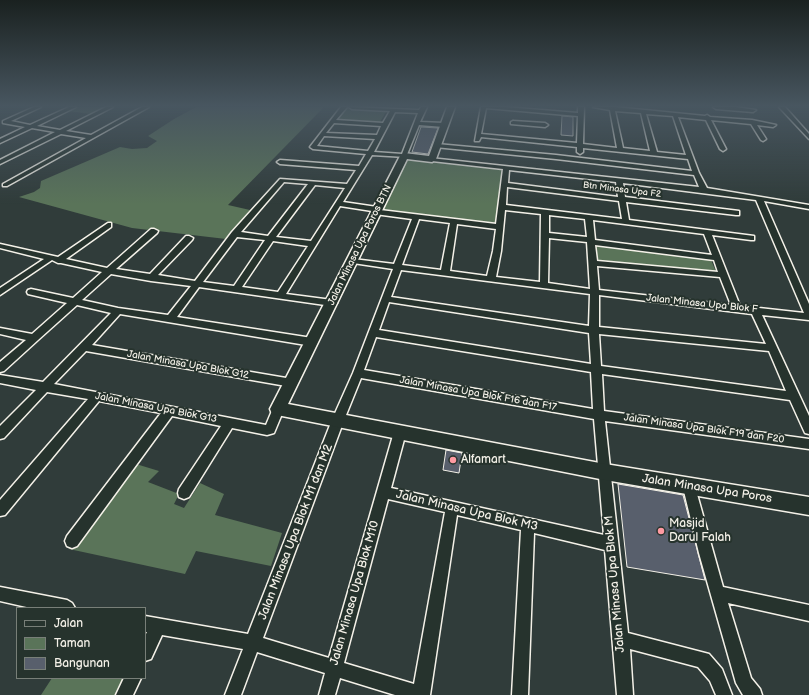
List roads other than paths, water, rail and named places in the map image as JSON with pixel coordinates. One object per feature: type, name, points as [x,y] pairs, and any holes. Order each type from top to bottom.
[{"type":"street","points":[[0,162],[46,139]]},
{"type":"street","points":[[4,183],[86,139]]},
{"type":"street","points":[[318,139],[313,147],[432,159],[506,169],[556,165],[579,160],[696,174]]},
{"type":"street","points":[[281,296],[350,186],[377,139]]},
{"type":"street","points":[[404,156],[411,139]]},
{"type":"street","points":[[432,159],[439,139]]},
{"type":"street","points":[[475,149],[477,139]]},
{"type":"street","points":[[561,139],[580,146],[690,157]]},
{"type":"street","points":[[579,160],[580,139]]},
{"type":"street","points":[[618,139],[620,150]]},
{"type":"street","points":[[650,139],[654,153]]},
{"type":"street","points":[[684,139],[696,174],[704,190]]},
{"type":"street","points":[[718,139],[723,149]]},
{"type":"street","points":[[437,146],[475,149],[556,165],[619,181],[704,190],[809,207]]},
{"type":"street","name":"Jalan Minasa Upa Poros BTN","points":[[268,430],[404,156]]},
{"type":"street","points":[[280,162],[360,168]]},
{"type":"street","points":[[491,279],[500,227],[506,169]]},
{"type":"street","points":[[171,318],[235,234],[282,180],[350,186]]},
{"type":"street","points":[[619,181],[626,222]]},
{"type":"street","points":[[236,289],[270,239],[313,183]]},
{"type":"street","name":"Btn Minasa Upa F2","points":[[505,185],[736,213]]},
{"type":"street","points":[[759,198],[807,305],[809,316]]},
{"type":"street","points":[[338,204],[416,217],[500,227]]},
{"type":"street","points":[[502,207],[751,238]]},
{"type":"street","points":[[544,285],[545,212]]},
{"type":"street","name":"Jalan Minasa Upa Blok M1 dan M2","points":[[233,695],[338,420],[358,373],[416,217]]},
{"type":"street","points":[[278,409],[605,472],[596,369],[594,330],[594,263],[589,218]]},
{"type":"street","points":[[445,273],[454,222]]},
{"type":"street","points":[[0,292],[108,225]]},
{"type":"street","points":[[0,368],[154,231]]},
{"type":"street","points":[[707,232],[736,307]]},
{"type":"street","points":[[235,234],[314,244]]},
{"type":"street","points":[[544,235],[717,258]]},
{"type":"street","points":[[151,278],[189,238]]},
{"type":"street","points":[[0,246],[108,272],[332,303]]},
{"type":"street","name":"Jalan Minasa Upa Blok F","points":[[353,261],[595,292],[809,316]]},
{"type":"street","points":[[594,263],[723,275]]},
{"type":"street","points":[[0,284],[9,286]]},
{"type":"street","points":[[31,292],[118,311],[171,318],[312,342]]},
{"type":"street","points":[[386,299],[594,330],[772,348]]},
{"type":"street","points":[[755,309],[809,429]]},
{"type":"street","points":[[0,434],[118,311]]},
{"type":"street","points":[[0,331],[35,338]]},
{"type":"street","points":[[373,333],[596,369],[793,396]]},
{"type":"street","name":"Jalan Minasa Upa Blok G12","points":[[84,347],[292,383]]},
{"type":"street","name":"Jalan Minasa Upa Blok F16 dan F17","points":[[358,373],[599,414]]},
{"type":"street","name":"Jalan Minasa Upa Blok G13","points":[[0,379],[97,396],[268,430]]},
{"type":"street","points":[[0,510],[97,396]]},
{"type":"street","points":[[72,541],[169,411]]},
{"type":"street","name":"Jalan Minasa Upa Blok F19 dan F20","points":[[599,414],[809,444]]},
{"type":"street","points":[[184,493],[229,423]]},
{"type":"street","name":"Jalan Minasa Upa Blok M3","points":[[400,432],[383,492],[611,544]]},
{"type":"street","name":"Jalan Minasa Upa Poros","points":[[605,472],[809,506]]},
{"type":"street","name":"Jalan Minasa Upa Blok M","points":[[605,472],[625,695]]},
{"type":"street","points":[[689,487],[706,553],[744,683],[754,695]]},
{"type":"street","name":"Jalan Minasa Upa Blok M10","points":[[327,695],[383,492]]},
{"type":"street","points":[[146,648],[151,625],[254,643],[422,695],[452,508]]},
{"type":"street","points":[[520,695],[528,526]]},
{"type":"street","points":[[718,593],[809,613]]},
{"type":"street","points":[[0,594],[62,607]]},
{"type":"street","points":[[621,638],[702,660],[716,675],[724,695]]},
{"type":"street","points":[[124,695],[132,679]]},
{"type":"place","name":"Alfamart","points":[[453,460]]},
{"type":"place","name":"Masjid Darul Falah","points":[[661,531]]}]
